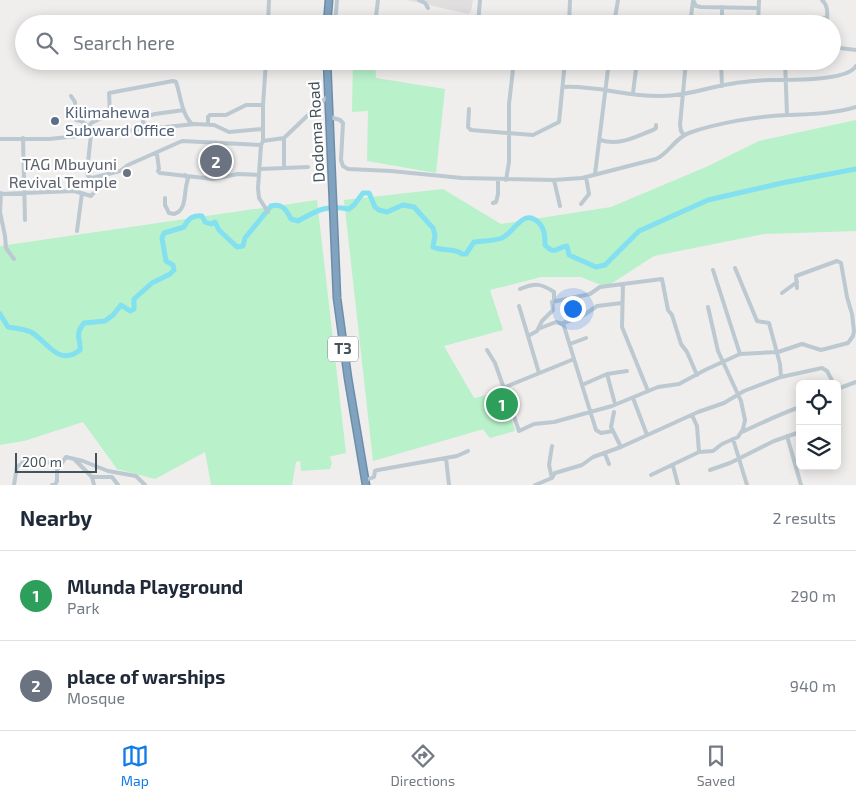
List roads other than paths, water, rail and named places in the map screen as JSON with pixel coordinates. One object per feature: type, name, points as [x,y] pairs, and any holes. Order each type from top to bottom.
[{"type":"highway","points":[[328,15],[329,0]]},
{"type":"highway","name":"Dodoma Road","points":[[327,70],[332,201],[340,323],[366,482]]},
{"type":"street","points":[[268,15],[269,0]]},
{"type":"street","points":[[336,15],[337,0]]},
{"type":"street","points":[[376,15],[378,0]]},
{"type":"street","points":[[419,0],[425,3],[428,8]]},
{"type":"street","points":[[479,15],[480,0]]},
{"type":"street","points":[[569,15],[570,0]]},
{"type":"street","points":[[616,15],[618,0]]},
{"type":"street","points":[[759,0],[759,15]]},
{"type":"street","points":[[822,0],[826,5],[827,15]]},
{"type":"street","points":[[693,1],[696,6],[758,8]]},
{"type":"street","points":[[691,15],[693,1]]},
{"type":"street","points":[[722,7],[722,15]]},
{"type":"street","points":[[841,48],[856,50]]},
{"type":"street","points":[[562,86],[586,86],[660,96],[682,94],[751,81],[785,81],[833,77],[849,72],[856,66]]},
{"type":"street","points":[[265,70],[258,195],[268,212]]},
{"type":"street","points":[[506,180],[509,162],[509,104],[513,70]]},
{"type":"street","points":[[469,109],[468,127],[471,130],[533,135],[559,122],[564,70]]},
{"type":"street","points":[[595,174],[608,70]]},
{"type":"street","points":[[633,93],[636,70]]},
{"type":"street","points":[[684,135],[680,128],[685,70]]},
{"type":"street","points":[[722,70],[722,86]]},
{"type":"street","points":[[785,70],[787,115]]},
{"type":"street","points":[[90,126],[92,122],[110,114],[109,92],[173,81],[176,82],[188,121],[192,124]]},
{"type":"street","points":[[683,88],[690,92]]},
{"type":"street","points":[[71,96],[75,102],[76,120],[90,126],[92,134],[87,175],[90,178],[120,171],[128,165],[184,141],[262,143],[284,138],[327,97]]},
{"type":"street","points":[[208,124],[208,117],[210,115],[226,115],[246,105],[263,105]]},
{"type":"street","points":[[328,116],[343,123],[341,160],[346,168],[498,180],[554,180],[586,177],[656,159],[684,135],[736,122],[787,115],[819,114],[856,107]]},
{"type":"street","points":[[147,128],[144,117],[184,110]]},
{"type":"street","points":[[0,139],[49,139],[192,124],[214,124],[229,132],[262,129]]},
{"type":"street","points":[[600,140],[611,143],[628,140],[653,130],[656,126]]},
{"type":"street","points":[[23,138],[25,220]]},
{"type":"street","points":[[284,138],[284,168]]},
{"type":"street","points":[[157,154],[158,172],[213,178],[238,174],[259,175]]},
{"type":"street","points":[[260,169],[308,167]]},
{"type":"street","points":[[165,198],[165,205],[169,212],[179,213],[183,207],[184,189],[188,180],[185,175]]},
{"type":"street","points":[[14,259],[6,248],[0,212],[1,194],[74,191],[89,196],[94,194],[98,188],[98,177]]},
{"type":"street","points":[[581,204],[589,194],[586,177]]},
{"type":"street","points":[[493,203],[496,202],[498,194],[498,180]]},
{"type":"street","points":[[554,180],[560,206]]},
{"type":"street","points":[[77,231],[82,193]]},
{"type":"street","points":[[487,350],[495,363],[519,431],[534,424],[554,422],[590,413],[658,387],[680,384],[740,354],[776,352],[802,344],[821,350],[848,343],[853,336],[852,314],[841,263],[837,261],[799,275],[796,277],[797,288]]},
{"type":"street","points":[[735,268],[757,321],[769,323],[781,377]]},
{"type":"street","points":[[713,270],[740,354]]},
{"type":"street","points":[[554,301],[590,294],[600,287],[662,279],[668,310],[672,315],[682,344],[697,375]]},
{"type":"street","points":[[782,293],[797,282]]},
{"type":"street","points":[[520,289],[533,284],[541,284],[554,292],[553,310],[538,329]]},
{"type":"street","points":[[623,284],[622,327],[648,391]]},
{"type":"street","points":[[528,336],[538,329],[556,322],[562,324],[584,315],[597,306],[622,303]]},
{"type":"street","points":[[519,306],[539,373]]},
{"type":"street","points":[[650,476],[699,452],[713,451],[722,444],[738,437],[742,432],[746,416],[739,396],[718,352],[708,307]]},
{"type":"street","points":[[562,324],[570,344],[595,428],[599,432],[613,431]]},
{"type":"street","points":[[570,344],[586,338]]},
{"type":"street","points":[[503,388],[574,359]]},
{"type":"street","points":[[535,485],[544,484],[555,473],[577,466],[593,457],[605,454],[781,377],[822,368],[827,371],[832,380]]},
{"type":"street","points":[[582,385],[607,374],[627,370]]},
{"type":"street","points":[[607,374],[615,404]]},
{"type":"street","points":[[841,388],[856,382]]},
{"type":"street","points":[[633,398],[647,435]]},
{"type":"street","points":[[742,432],[796,408]]},
{"type":"street","points":[[614,412],[611,424],[621,447]]},
{"type":"street","points":[[692,415],[697,426],[699,452]]},
{"type":"street","points":[[710,470],[796,433]]},
{"type":"street","points":[[787,436],[801,485]]},
{"type":"street","points":[[733,439],[747,485]]},
{"type":"street","points":[[552,446],[550,465],[552,478]]},
{"type":"street","points":[[366,482],[374,477],[375,471],[378,470],[446,458],[468,451]]},
{"type":"street","points":[[605,454],[609,464]]},
{"type":"street","points":[[52,485],[55,485],[57,481],[56,472],[64,457],[83,461],[108,471],[136,476],[146,485]]},
{"type":"street","points":[[446,458],[449,485]]},
{"type":"street","points":[[14,485],[17,466],[22,464],[23,459],[60,464]]},
{"type":"street","points":[[74,459],[92,477],[94,485]]},
{"type":"street","points":[[673,466],[678,485]]},
{"type":"street","points":[[92,477],[112,477],[118,485]]},
{"type":"waterway","points":[[0,314],[8,327],[31,332],[59,354],[65,356],[72,355],[80,350],[79,331],[84,323],[105,321],[121,305],[130,311],[134,309],[134,299],[152,283],[174,270],[173,265],[166,261],[162,238],[164,233],[184,227],[189,220],[196,216],[202,216],[205,222],[211,224],[215,222],[219,230],[237,247],[243,246],[245,238],[271,206],[281,206],[291,219],[298,221],[322,209],[349,209],[363,193],[369,193],[375,207],[379,210],[387,212],[403,205],[414,207],[433,228],[435,235],[433,247],[466,254],[474,242],[502,238],[519,222],[528,218],[541,225],[545,245],[549,248],[556,250],[567,246],[569,255],[596,267],[605,265],[639,231],[708,200],[856,169]]},
{"type":"place","name":"Kilimahewa Subward Office","points":[[55,121]]},
{"type":"place","name":"place of warships","points":[[216,161]]},
{"type":"place","name":"TAG Mbuyuni Revival Temple","points":[[127,173]]},
{"type":"place","name":"Mlunda Playground","points":[[502,404]]}]
